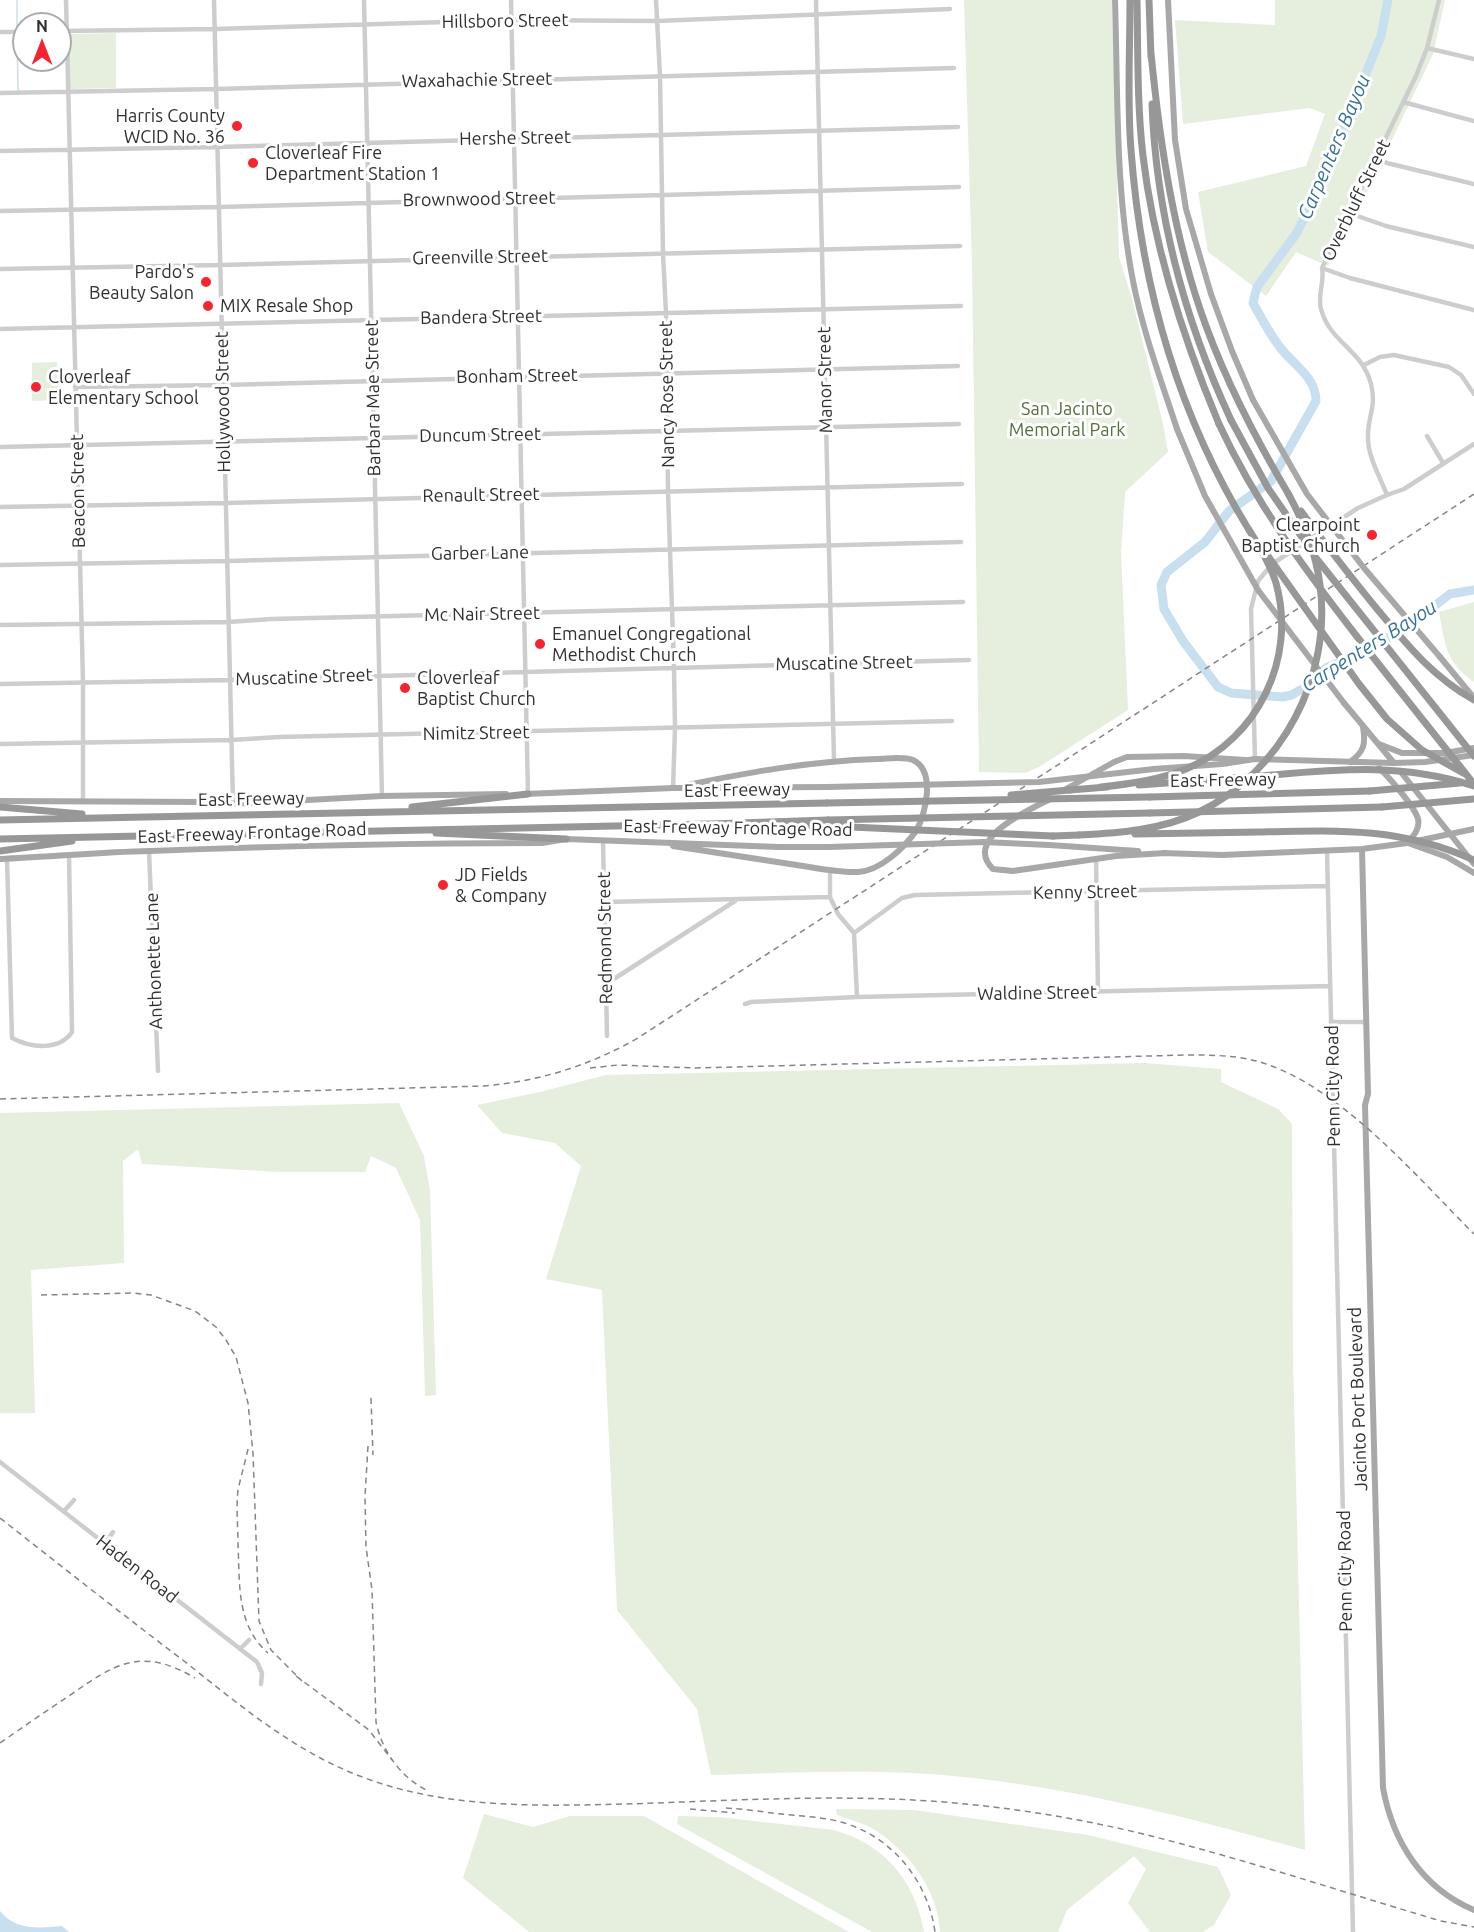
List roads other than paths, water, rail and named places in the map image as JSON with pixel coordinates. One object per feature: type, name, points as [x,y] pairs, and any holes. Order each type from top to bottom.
[{"type":"highway","points":[[1101,787],[1153,779],[1201,762],[1233,738],[1263,702],[1273,677],[1278,660],[1281,616],[1279,597],[1271,570],[1198,434],[1173,368],[1157,314],[1137,216],[1130,148],[1130,0]]},
{"type":"highway","points":[[1137,0],[1141,132],[1154,224],[1184,336],[1219,424],[1244,476],[1279,532],[1359,639],[1474,782]]},
{"type":"highway","points":[[1149,0],[1157,167],[1170,238],[1190,317],[1214,382],[1257,470],[1294,528],[1474,756]]},
{"type":"highway","points":[[1079,835],[1148,828],[1198,813],[1245,782],[1274,752],[1292,725],[1306,696],[1314,671],[1320,639],[1321,585],[1314,555],[1289,495],[1250,427],[1213,343],[1200,307],[1174,207],[1160,131],[1151,53]]},
{"type":"highway","points":[[1289,495],[1329,549],[1410,649],[1432,671],[1474,699]]},
{"type":"highway","points":[[1249,530],[1382,714],[1422,750],[1474,782]]},
{"type":"highway","points":[[957,800],[1101,787],[1379,769],[1426,773],[1474,782]]},
{"type":"highway","name":"East Freeway","points":[[0,820],[1150,797],[1370,791],[1474,782]]},
{"type":"highway","points":[[378,811],[528,794]]},
{"type":"highway","name":"East Freeway","points":[[0,839],[828,823],[1383,807],[1474,799]]},
{"type":"highway","points":[[0,807],[121,817]]},
{"type":"highway","points":[[828,823],[1009,835],[1326,830],[1371,832],[1425,842],[1474,862]]},
{"type":"highway","points":[[382,830],[566,839]]},
{"type":"highway","points":[[0,851],[105,837]]},
{"type":"main road","points":[[1115,0],[1119,148],[1125,233],[1143,324],[1177,429],[1205,496],[1258,590],[1344,703],[1474,862]]},
{"type":"main road","points":[[1168,0],[1174,140],[1186,209],[1211,294],[1253,400],[1307,494],[1376,584],[1474,699]]},
{"type":"main road","points":[[1350,762],[1361,754],[1363,749],[1365,736],[1362,724]]},
{"type":"main road","points":[[1379,743],[1402,753],[1445,753],[1474,748]]},
{"type":"main road","points":[[1166,853],[1003,871],[993,869],[988,864],[985,848],[988,840],[1001,828],[1120,759],[1184,756],[1245,760]]},
{"type":"main road","name":"East Freeway Frontage Road","points":[[0,801],[232,804],[382,796],[528,794],[673,788],[1039,782],[1255,759],[1394,763],[1474,756]]},
{"type":"main road","points":[[643,841],[830,870],[858,872],[868,870],[896,853],[918,828],[928,784],[920,766],[912,760],[834,760],[731,776],[673,788]]},
{"type":"main road","points":[[1367,762],[1382,771],[1416,813],[1417,831],[1407,843],[1447,856],[1474,873]]},
{"type":"main road","points":[[1413,787],[1417,772],[1425,762]]},
{"type":"main road","name":"East Freeway Frontage Road","points":[[3,859],[149,850],[397,843],[542,843],[566,839],[778,847],[984,843],[1222,855],[1362,849],[1407,843],[1474,829]]},
{"type":"main road","name":"Jacinto Port Boulevard","points":[[1362,849],[1368,1094],[1365,1105],[1383,1788],[1393,1826],[1409,1856],[1443,1894],[1474,1910]]},
{"type":"street","name":"Hollywood Street","points":[[214,0],[232,804]]},
{"type":"street","name":"Barbara Mae Street","points":[[364,0],[382,796]]},
{"type":"street","points":[[511,0],[528,794]]},
{"type":"street","name":"Nancy Rose Street","points":[[656,0],[660,76],[668,491],[674,668],[673,788]]},
{"type":"street","name":"Manor Street","points":[[816,0],[834,760]]},
{"type":"street","name":"Overbluff Street","points":[[1387,495],[1368,443],[1374,401],[1371,383],[1359,358],[1336,338],[1326,324],[1320,306],[1323,268],[1403,102],[1426,48],[1439,0]]},
{"type":"street","name":"Hillsboro Street","points":[[72,31],[511,20],[657,21],[950,9]]},
{"type":"street","points":[[1426,48],[1474,59]]},
{"type":"street","name":"Waxahachie Street","points":[[0,93],[954,68]]},
{"type":"street","name":"Beacon Street","points":[[68,72],[83,682],[83,802]]},
{"type":"street","points":[[1403,102],[1474,121]]},
{"type":"street","name":"Hershe Street","points":[[0,151],[958,128]]},
{"type":"street","points":[[1376,158],[1474,184]]},
{"type":"street","name":"Brownwood Street","points":[[0,211],[959,187]]},
{"type":"street","points":[[1349,213],[1386,226],[1474,247]]},
{"type":"street","name":"Greenville Street","points":[[0,269],[220,266],[370,260],[960,246]]},
{"type":"street","points":[[1323,268],[1350,278],[1474,310]]},
{"type":"street","name":"Bandera Street","points":[[0,329],[961,306]]},
{"type":"street","points":[[1364,365],[1380,357],[1394,355],[1449,368],[1461,375],[1474,394]]},
{"type":"street","name":"Bonham Street","points":[[75,387],[958,366]]},
{"type":"street","name":"Duncum Street","points":[[0,447],[960,424]]},
{"type":"street","points":[[1427,436],[1443,463]]},
{"type":"street","points":[[1255,759],[1251,609],[1256,587],[1263,573],[1272,564],[1358,508],[1404,489],[1474,444]]},
{"type":"street","name":"Renault Street","points":[[0,507],[962,484]]},
{"type":"street","name":"Garber Lane","points":[[0,565],[961,542]]},
{"type":"street","name":"Mc Nair Street","points":[[0,625],[228,622],[378,616],[963,602]]},
{"type":"street","name":"Muscatine Street","points":[[0,684],[969,660]]},
{"type":"street","name":"Nimitz Street","points":[[0,744],[952,721]]},
{"type":"street","name":"Redmond Street","points":[[603,841],[607,1036]]},
{"type":"street","name":"Anthonette Lane","points":[[149,850],[158,1071]]},
{"type":"street","name":"Penn City Road","points":[[1327,851],[1353,1932]]},
{"type":"street","points":[[3,859],[12,1038],[23,1044],[48,1046],[66,1040],[72,1032],[69,855]]},
{"type":"street","points":[[1096,859],[1098,992]]},
{"type":"street","points":[[830,870],[830,897],[838,914],[854,933],[857,997]]},
{"type":"street","name":"Kenny Street","points":[[854,933],[902,898],[915,895],[1327,886]]},
{"type":"street","points":[[604,902],[736,901],[830,897]]},
{"type":"street","points":[[606,984],[736,901]]},
{"type":"street","name":"Waldine Street","points":[[745,1004],[857,997],[1330,986]]},
{"type":"street","points":[[1332,1022],[1365,1022]]},
{"type":"street","name":"Haden Road","points":[[0,1462],[240,1649],[260,1668],[261,1684]]},
{"type":"street","points":[[64,1511],[74,1500]]},
{"type":"street","points":[[105,1544],[113,1532]]},
{"type":"street","points":[[240,1649],[249,1640]]},
{"type":"water","points":[[0,1911],[13,1922],[21,1925],[28,1927],[62,1926],[69,1932],[0,1932]]},
{"type":"waterway","points":[[17,0],[17,12]]},
{"type":"waterway","name":"Carpenters Bayou","points":[[1388,0],[1381,36],[1319,190],[1296,234],[1257,287],[1253,303],[1279,346],[1313,386],[1316,401],[1271,481],[1229,511],[1205,542],[1167,572],[1161,585],[1164,609],[1183,641],[1218,687],[1231,693],[1282,697],[1292,695],[1308,685],[1326,668],[1403,630],[1450,594],[1474,590]]},
{"type":"waterway","points":[[18,72],[18,90]]},
{"type":"railway","points":[[0,1099],[484,1086],[544,1076],[601,1057],[638,1038],[1474,494]]},
{"type":"railway","points":[[590,1068],[618,1065],[695,1068],[1187,1055],[1242,1058],[1260,1062],[1290,1074],[1348,1112],[1402,1160],[1474,1234]]},
{"type":"railway","points":[[41,1295],[133,1293],[151,1295],[195,1311],[216,1327],[226,1340],[236,1357],[248,1403],[253,1453],[259,1621],[271,1650],[302,1681]]},
{"type":"railway","points":[[371,1398],[373,1455]]},
{"type":"railway","points":[[368,1446],[365,1496],[366,1547],[372,1590],[376,1722],[383,1743],[394,1762],[409,1779],[428,1791]]},
{"type":"railway","points":[[248,1449],[237,1497],[240,1589],[250,1630],[268,1653]]},
{"type":"railway","points":[[0,1518],[227,1695],[292,1742],[340,1768],[397,1788],[461,1800],[527,1805],[841,1798],[913,1800],[997,1807],[1080,1820],[1135,1832],[1250,1863],[1441,1921],[1474,1927]]},
{"type":"railway","points":[[0,1743],[100,1675],[114,1668],[143,1661],[176,1668],[195,1678]]},
{"type":"railway","points":[[296,1676],[369,1730],[392,1760]]},
{"type":"railway","points":[[726,1808],[834,1820],[876,1838],[891,1850],[916,1878],[925,1895],[935,1932]]},
{"type":"railway","points":[[690,1809],[735,1813]]},
{"type":"place","name":"Harris County WCID No. 36","points":[[237,126]]},
{"type":"place","name":"Cloverleaf Fire Department Station 1","points":[[253,163]]},
{"type":"place","name":"Pardo's Beauty Salon","points":[[206,282]]},
{"type":"place","name":"MIX Resale Shop","points":[[208,306]]},
{"type":"place","name":"Cloverleaf Elementary School","points":[[36,387]]},
{"type":"place","name":"Clearpoint Baptist Church","points":[[1372,535]]},
{"type":"place","name":"Emanuel Congregational Methodist Church","points":[[540,644]]},
{"type":"place","name":"Cloverleaf Baptist Church","points":[[405,688]]},
{"type":"place","name":"JD Fields & Company","points":[[443,885]]},
{"type":"park label","name":"San Jacinto Memorial Park","points":[[1067,419]]}]
